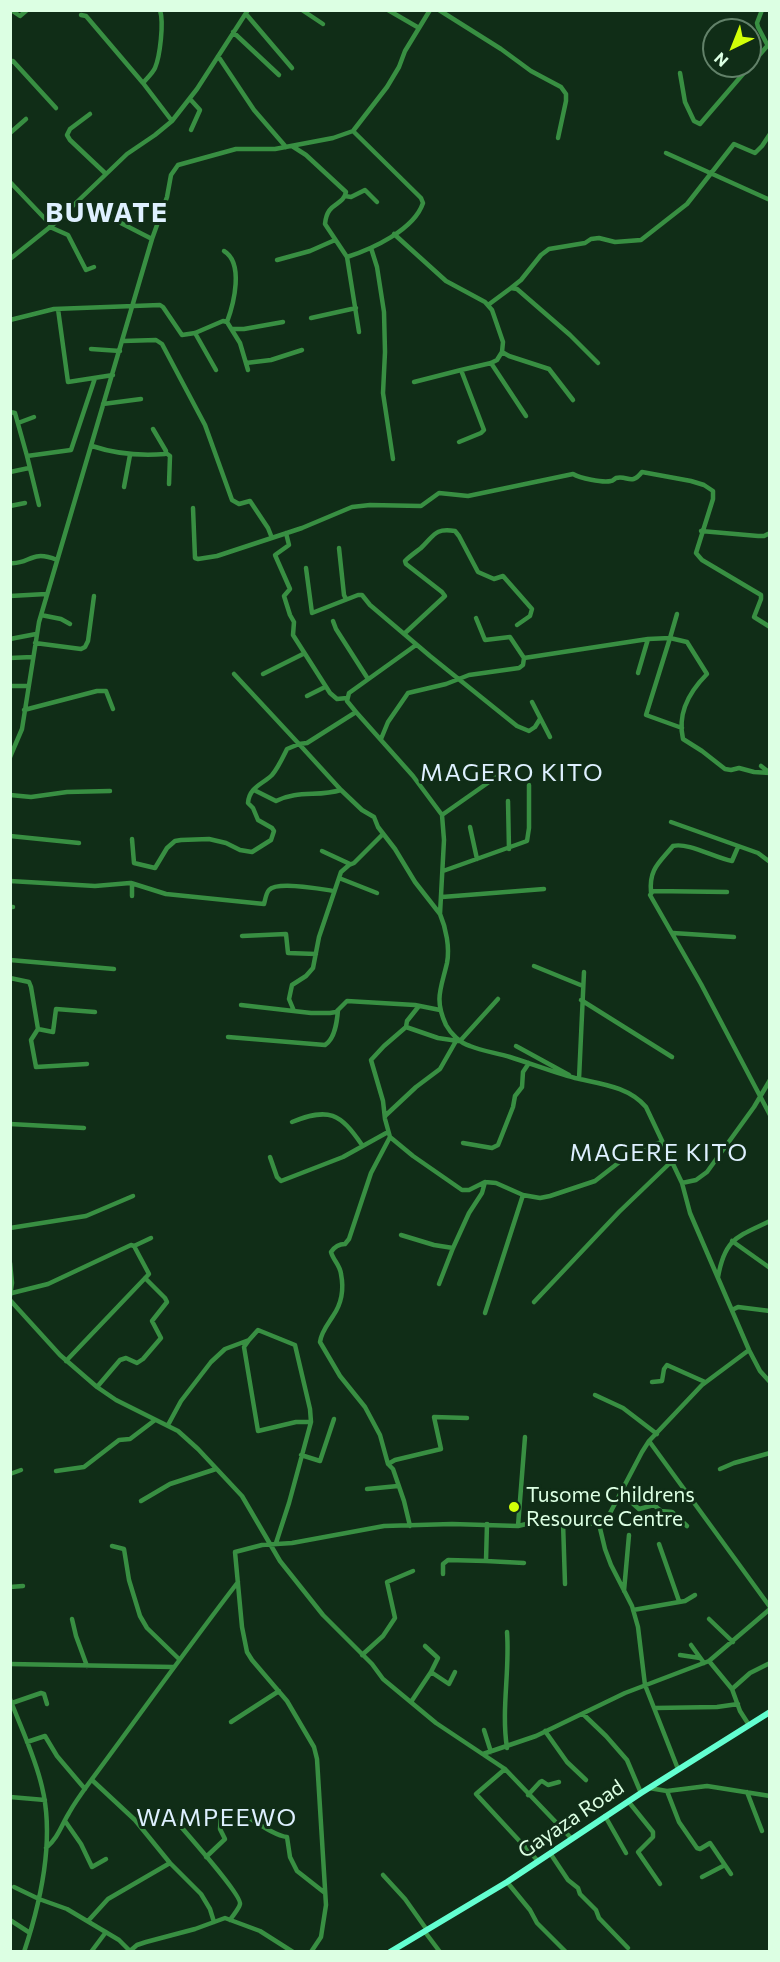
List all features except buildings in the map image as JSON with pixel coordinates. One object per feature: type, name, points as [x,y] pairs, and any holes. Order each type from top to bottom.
[{"type":"main road","name":"Gayaza Road","points":[[390,1952],[507,1882],[604,1816],[770,1712]]},
{"type":"street","points":[[11,10],[20,16],[27,10]]},
{"type":"street","points":[[143,83],[153,72],[157,62],[162,20],[160,10]]},
{"type":"street","points":[[302,10],[323,24]]},
{"type":"street","points":[[388,10],[419,28]]},
{"type":"street","points":[[10,757],[22,729],[40,615],[152,239],[167,197],[171,175],[178,165],[236,149],[274,149],[353,131],[387,87],[430,10]]},
{"type":"street","points":[[439,10],[531,71],[561,87],[566,94],[566,101],[558,138]]},
{"type":"street","points":[[680,73],[688,110],[694,122],[700,124],[768,44],[758,27],[762,10]]},
{"type":"street","points":[[10,259],[51,226],[126,154],[172,121],[190,99],[247,12],[292,68]]},
{"type":"street","points":[[81,15],[86,16],[172,121]]},
{"type":"street","points":[[233,32],[279,75]]},
{"type":"street","points":[[218,56],[254,110],[289,146],[306,155],[344,189],[345,196]]},
{"type":"street","points":[[10,62],[13,61],[56,108]]},
{"type":"street","points":[[190,99],[200,110],[191,130]]},
{"type":"street","points":[[90,114],[69,129],[68,138],[106,174]]},
{"type":"street","points":[[10,133],[26,119]]},
{"type":"street","points":[[347,257],[371,248],[394,234],[416,216],[423,200],[353,131]]},
{"type":"street","points":[[488,305],[521,279],[549,249],[585,243],[599,238],[615,242],[641,240],[687,204],[734,144],[755,153],[770,134]]},
{"type":"street","points":[[666,153],[770,200]]},
{"type":"street","points":[[10,182],[51,226],[68,235],[86,270],[94,267]]},
{"type":"street","points":[[359,332],[347,257],[327,228],[326,216],[328,210],[345,196],[351,197],[365,190],[377,202]]},
{"type":"street","points":[[78,201],[152,239]]},
{"type":"street","points":[[394,234],[452,285],[488,305],[503,342],[502,352],[497,360],[491,363],[414,382]]},
{"type":"street","points":[[277,260],[310,251],[335,240]]},
{"type":"street","points":[[371,248],[377,267],[384,312],[383,393],[393,459]]},
{"type":"street","points":[[224,251],[233,259],[235,279],[234,301],[227,322]]},
{"type":"street","points":[[511,288],[517,289],[598,363]]},
{"type":"street","points":[[10,320],[58,309],[161,305],[180,334],[187,336],[223,321],[227,322],[232,328],[248,370]]},
{"type":"street","points":[[311,318],[356,308]]},
{"type":"street","points":[[58,309],[68,382],[113,375]]},
{"type":"street","points":[[232,328],[244,329],[283,322]]},
{"type":"street","points":[[195,333],[216,370]]},
{"type":"street","points":[[123,341],[156,340],[162,344],[205,426],[232,500],[239,504],[250,501],[272,538]]},
{"type":"street","points":[[91,349],[120,351]]},
{"type":"street","points":[[246,363],[271,360],[302,350]]},
{"type":"street","points":[[502,352],[549,369],[573,400]]},
{"type":"street","points":[[491,363],[526,416]]},
{"type":"street","points":[[459,442],[481,434],[484,430],[461,370]]},
{"type":"street","points":[[27,456],[72,449],[95,378]]},
{"type":"street","points":[[104,404],[141,399]]},
{"type":"street","points":[[10,412],[15,413],[39,505]]},
{"type":"street","points":[[18,423],[34,417]]},
{"type":"street","points":[[153,429],[170,456],[169,484]]},
{"type":"street","points":[[92,446],[109,452],[130,455],[166,453]]},
{"type":"street","points":[[124,487],[130,455]]},
{"type":"street","points":[[10,472],[29,468]]},
{"type":"street","points":[[193,508],[195,558],[198,559],[217,556],[272,538],[352,507],[421,506],[438,493],[468,496],[573,474],[582,479],[611,481],[615,478],[630,480],[638,478],[642,472],[691,481],[713,491],[713,499],[696,553],[702,560],[761,595],[754,617],[770,627]]},
{"type":"street","points":[[10,506],[25,503]]},
{"type":"street","points":[[404,634],[445,596],[405,561],[423,546],[432,534],[448,530],[455,531],[459,536],[478,572],[494,579],[503,576],[529,603],[531,613],[517,625]]},
{"type":"street","points":[[702,531],[759,536],[770,533]]},
{"type":"street","points":[[286,533],[289,545],[275,555],[290,589],[284,596],[294,622],[293,635],[303,654],[333,697],[346,698]]},
{"type":"street","points":[[339,548],[346,600]]},
{"type":"street","points":[[10,563],[19,564],[34,555],[48,556],[57,560]]},
{"type":"street","points":[[306,568],[312,613],[362,595],[370,605],[416,645],[523,729],[532,730],[540,719]]},
{"type":"street","points":[[10,596],[46,594]]},
{"type":"street","points":[[35,644],[81,649],[85,646],[88,641],[94,596]]},
{"type":"street","points":[[677,614],[646,715],[682,728]]},
{"type":"street","points":[[40,615],[61,619],[70,624]]},
{"type":"street","points":[[381,739],[388,722],[406,694],[488,672],[519,668],[525,663],[520,649],[509,636],[485,640],[476,618]]},
{"type":"street","points":[[333,621],[368,679]]},
{"type":"street","points":[[10,639],[36,634]]},
{"type":"street","points":[[524,658],[648,639],[670,638],[687,642],[706,672],[692,689],[684,708],[682,728],[685,742],[702,751],[725,769],[739,768],[770,773]]},
{"type":"street","points":[[638,673],[648,639]]},
{"type":"street","points":[[346,698],[352,690],[416,645]]},
{"type":"street","points":[[264,674],[303,654]]},
{"type":"street","points":[[10,658],[32,657]]},
{"type":"street","points":[[234,674],[341,790],[362,810],[374,817],[378,827],[402,858],[415,882],[440,914],[448,956],[438,994],[440,1010],[447,1026],[458,1041]]},
{"type":"street","points":[[10,686],[28,686]]},
{"type":"street","points":[[307,696],[326,687]]},
{"type":"street","points":[[24,710],[97,691],[106,692],[113,709]]},
{"type":"street","points":[[346,698],[413,776],[442,814],[444,840],[440,914]]},
{"type":"street","points":[[532,702],[550,737]]},
{"type":"street","points":[[132,839],[134,862],[155,868],[167,848],[175,841],[209,839],[252,852],[271,840],[274,831],[258,820],[248,803],[249,796],[261,782],[273,774],[286,749],[307,743],[356,712]]},
{"type":"street","points":[[10,742],[17,744]]},
{"type":"street","points":[[761,766],[770,773]]},
{"type":"street","points":[[442,814],[499,775]]},
{"type":"street","points":[[442,871],[524,843],[529,837],[529,785]]},
{"type":"street","points":[[254,790],[276,801],[299,794],[327,795],[341,790]]},
{"type":"street","points":[[10,795],[31,797],[74,791],[110,791]]},
{"type":"street","points":[[508,801],[509,849]]},
{"type":"street","points":[[671,822],[758,853],[770,862]]},
{"type":"street","points":[[470,827],[477,859]]},
{"type":"street","points":[[285,1010],[294,982],[303,978],[313,968],[319,937],[339,878],[350,864],[354,863],[383,834]]},
{"type":"street","points":[[10,836],[80,843]]},
{"type":"street","points":[[738,846],[732,861],[677,845],[673,846],[652,872],[650,895],[673,933],[770,1115]]},
{"type":"street","points":[[322,851],[350,864]]},
{"type":"street","points":[[339,878],[377,893]]},
{"type":"street","points":[[10,881],[95,886],[131,883],[166,894],[264,904],[271,888],[287,885],[334,891]]},
{"type":"street","points":[[131,883],[132,896]]},
{"type":"street","points":[[442,897],[544,889]]},
{"type":"street","points":[[651,892],[727,892]]},
{"type":"street","points":[[673,933],[734,937]]},
{"type":"street","points":[[242,936],[286,934],[288,953],[315,954]]},
{"type":"street","points":[[10,960],[114,969]]},
{"type":"street","points":[[534,966],[583,986]]},
{"type":"street","points":[[579,1079],[584,972]]},
{"type":"street","points":[[10,978],[29,981],[38,1029],[30,1040],[36,1067],[87,1064]]},
{"type":"street","points":[[289,999],[294,1011]]},
{"type":"street","points":[[385,1116],[416,1087],[440,1069],[458,1041],[498,999]]},
{"type":"street","points":[[581,1000],[672,1057]]},
{"type":"street","points":[[241,1005],[330,1013],[338,1010],[347,1001],[419,1006],[440,1010]]},
{"type":"street","points":[[419,1006],[407,1021],[406,1027],[371,1060],[389,1135],[404,1149],[458,1188],[469,1190],[485,1182],[496,1183],[523,1195],[540,1198],[585,1185],[605,1175],[635,1150],[662,1142]]},
{"type":"street","points":[[38,1029],[53,1032],[56,1010],[95,1011]]},
{"type":"street","points":[[228,1036],[325,1045],[332,1037],[338,1010]]},
{"type":"street","points":[[406,1027],[571,1077],[612,1086],[637,1097],[646,1107],[682,1183],[690,1213],[750,1350],[760,1371],[770,1382]]},
{"type":"street","points":[[516,1046],[571,1077]]},
{"type":"street","points":[[462,1143],[492,1148],[498,1145],[515,1096],[522,1087],[523,1072],[529,1063]]},
{"type":"street","points":[[682,1183],[696,1180],[707,1172],[754,1107],[770,1080]]},
{"type":"street","points":[[292,1122],[310,1115],[333,1115],[348,1126],[362,1145]]},
{"type":"street","points":[[10,1124],[84,1128]]},
{"type":"street","points":[[270,1157],[278,1180],[281,1181],[343,1157],[362,1145],[389,1135]]},
{"type":"street","points":[[389,1135],[371,1173],[349,1239],[345,1244],[334,1248],[332,1252],[341,1273],[343,1292],[336,1311],[319,1338],[329,1358],[365,1407],[380,1435],[410,1526]]},
{"type":"street","points":[[534,1302],[627,1204],[671,1162]]},
{"type":"street","points":[[439,1284],[469,1213],[483,1193],[485,1182]]},
{"type":"street","points":[[486,1313],[496,1274],[523,1195]]},
{"type":"street","points":[[10,1228],[86,1216],[133,1196]]},
{"type":"street","points":[[717,1277],[722,1257],[732,1241],[770,1221]]},
{"type":"street","points":[[401,1235],[453,1248]]},
{"type":"street","points":[[11,1296],[48,1284],[131,1245],[134,1246],[152,1238]]},
{"type":"street","points":[[732,1241],[770,1268]]},
{"type":"street","points":[[66,1361],[149,1274],[134,1246]]},
{"type":"street","points":[[10,1263],[11,1296],[40,1335],[97,1387],[116,1400],[168,1425],[188,1440],[242,1496],[280,1561],[323,1615],[348,1638],[383,1679],[436,1723],[505,1769],[571,1838]]},
{"type":"street","points":[[97,1387],[120,1360],[126,1358],[137,1363],[161,1338],[152,1321],[167,1302],[145,1278]]},
{"type":"street","points":[[732,1310],[738,1307],[770,1311]]},
{"type":"street","points":[[276,1543],[311,1422],[310,1410],[295,1345],[258,1330],[244,1347],[258,1431],[296,1422],[311,1422]]},
{"type":"street","points":[[168,1425],[181,1401],[211,1362],[225,1349],[249,1340]]},
{"type":"street","points":[[311,1952],[321,1937],[325,1919],[317,1759],[311,1742],[289,1705],[247,1652],[242,1627],[235,1552],[262,1545],[292,1543],[384,1526],[487,1524],[519,1526],[539,1521],[599,1524],[609,1515],[642,1452],[650,1442],[705,1382],[750,1350]]},
{"type":"street","points":[[652,1382],[662,1381],[667,1365],[705,1382]]},
{"type":"street","points":[[595,1395],[623,1408],[657,1434]]},
{"type":"street","points":[[388,1464],[395,1460],[441,1449],[434,1417],[467,1418]]},
{"type":"street","points":[[301,1455],[320,1461],[334,1419]]},
{"type":"street","points":[[57,1471],[84,1467],[119,1440],[130,1439],[155,1420]]},
{"type":"street","points":[[519,1526],[525,1437]]},
{"type":"street","points":[[483,1754],[507,1748],[645,1685],[704,1661],[733,1642],[770,1608],[650,1442]]},
{"type":"street","points":[[720,1470],[734,1463],[770,1454]]},
{"type":"street","points":[[141,1501],[170,1484],[216,1468]]},
{"type":"street","points":[[10,1474],[21,1470]]},
{"type":"street","points":[[367,1489],[398,1486]]},
{"type":"street","points":[[621,1493],[639,1509],[654,1505],[661,1511],[672,1512],[687,1526]]},
{"type":"street","points":[[563,1522],[565,1584]]},
{"type":"street","points":[[486,1561],[487,1524]]},
{"type":"street","points":[[599,1524],[605,1549],[633,1610],[638,1627],[645,1685],[678,1769]]},
{"type":"street","points":[[624,1591],[629,1535]]},
{"type":"street","points":[[659,1544],[679,1601]]},
{"type":"street","points":[[112,1546],[124,1549],[133,1596],[143,1622],[179,1659]]},
{"type":"street","points":[[443,1574],[443,1564],[448,1560],[524,1563]]},
{"type":"street","points":[[362,1655],[383,1636],[395,1618],[387,1582],[413,1571]]},
{"type":"street","points":[[46,1848],[57,1837],[85,1789],[173,1667],[238,1582]]},
{"type":"street","points":[[10,1587],[23,1586]]},
{"type":"street","points":[[633,1610],[685,1601],[695,1595]]},
{"type":"street","points":[[72,1619],[87,1666]]},
{"type":"street","points":[[709,1619],[733,1642]]},
{"type":"street","points":[[507,1632],[509,1669],[504,1728],[507,1748]]},
{"type":"street","points":[[690,1645],[732,1689],[749,1725]]},
{"type":"street","points":[[411,1702],[438,1658],[425,1646]]},
{"type":"street","points":[[680,1655],[704,1661]]},
{"type":"street","points":[[732,1689],[750,1673],[770,1663]]},
{"type":"street","points":[[10,1664],[173,1667]]},
{"type":"street","points":[[431,1672],[449,1684],[455,1672]]},
{"type":"street","points":[[231,1722],[279,1691]]},
{"type":"street","points":[[24,1952],[39,1899],[46,1848],[45,1800],[36,1766],[11,1701],[41,1692],[47,1704]]},
{"type":"street","points":[[655,1708],[717,1707],[738,1704]]},
{"type":"street","points":[[582,1714],[627,1760],[640,1793]]},
{"type":"street","points":[[484,1730],[491,1752]]},
{"type":"street","points":[[545,1731],[567,1762],[586,1780]]},
{"type":"street","points":[[27,1742],[45,1736],[57,1756],[85,1789]]},
{"type":"street","points":[[505,1769],[476,1794],[538,1861]]},
{"type":"street","points":[[92,1780],[139,1825],[170,1863],[201,1894],[207,1901],[214,1922]]},
{"type":"street","points":[[528,1794],[542,1781],[548,1785],[559,1782]]},
{"type":"street","points":[[649,1788],[668,1791],[707,1786],[770,1796]]},
{"type":"street","points":[[668,1791],[679,1822],[698,1848],[710,1843],[730,1874]]},
{"type":"street","points":[[747,1792],[762,1831]]},
{"type":"street","points":[[10,1804],[12,1797],[45,1800]]},
{"type":"street","points":[[628,1801],[653,1832],[653,1837],[638,1852],[660,1884]]},
{"type":"street","points":[[206,1857],[225,1839],[220,1829],[221,1815],[227,1809],[234,1809],[268,1831],[287,1838],[290,1857],[297,1871],[325,1893]]},
{"type":"street","points":[[604,1816],[626,1853]]},
{"type":"street","points":[[65,1821],[81,1844],[92,1867],[106,1859]]},
{"type":"street","points":[[177,1822],[222,1875],[239,1899],[239,1906],[230,1920]]},
{"type":"street","points":[[550,1853],[568,1880],[578,1888],[580,1894],[596,1910],[599,1918],[628,1948]]},
{"type":"street","points":[[87,1921],[108,1899],[170,1863]]},
{"type":"street","points":[[702,1877],[725,1865]]},
{"type":"street","points":[[384,1875],[405,1899],[440,1952]]},
{"type":"street","points":[[507,1882],[531,1910],[537,1923],[566,1952]]},
{"type":"street","points":[[14,1887],[63,1907],[106,1932],[130,1951],[137,1945],[225,1918],[260,1931],[293,1952]]},
{"type":"street","points":[[10,1920],[30,1933]]},
{"type":"street","points":[[90,1952],[106,1932]]},
{"type":"place","name":"Tusome Childrens Resource Centre","points":[[514,1507]]},
{"type":"district","name":"BUWATE","points":[[107,213]]},
{"type":"district","name":"MAGERO KITO","points":[[512,773]]},
{"type":"district","name":"MAGERE KITO","points":[[659,1153]]},
{"type":"district","name":"WAMPEEWO","points":[[217,1818]]}]
